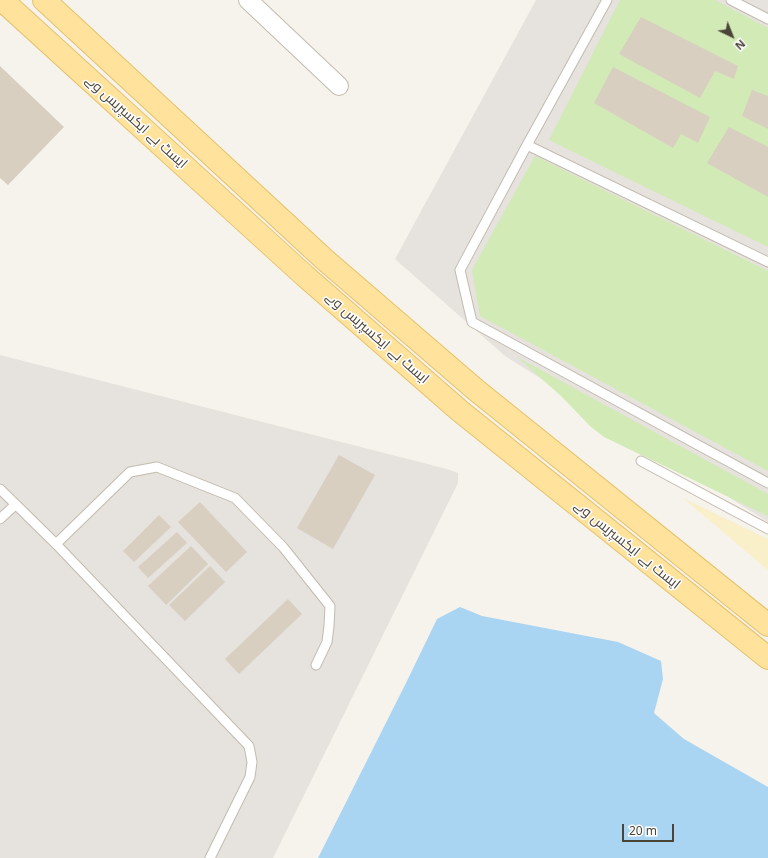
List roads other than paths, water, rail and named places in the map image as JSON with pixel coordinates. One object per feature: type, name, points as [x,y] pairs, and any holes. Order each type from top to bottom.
[{"type":"main road","name":"ایسٹ بے ایکسپریس وے","points":[[2,0],[305,276],[448,401],[768,658]]},
{"type":"main road","name":"ایسٹ بے ایکسپریس وے","points":[[44,0],[324,259],[476,390],[768,626]]},
{"type":"street","points":[[248,0],[339,86]]},
{"type":"lane","points":[[607,0],[460,270],[472,322],[768,483]]},
{"type":"lane","points":[[731,0],[768,19]]},
{"type":"lane","points":[[527,145],[768,262]]},
{"type":"lane","points":[[641,461],[768,529]]},
{"type":"lane","points":[[56,544],[130,472],[157,467],[235,498],[283,547],[330,606],[327,642],[316,665]]},
{"type":"lane","points":[[0,489],[56,544],[249,746],[252,762],[250,777],[210,858]]},
{"type":"lane","points":[[0,519],[15,505]]},
{"type":"water","points":[[460,607],[482,616],[618,642],[661,661],[663,679],[654,713],[684,739],[768,787],[768,858],[318,858],[437,619]]}]
